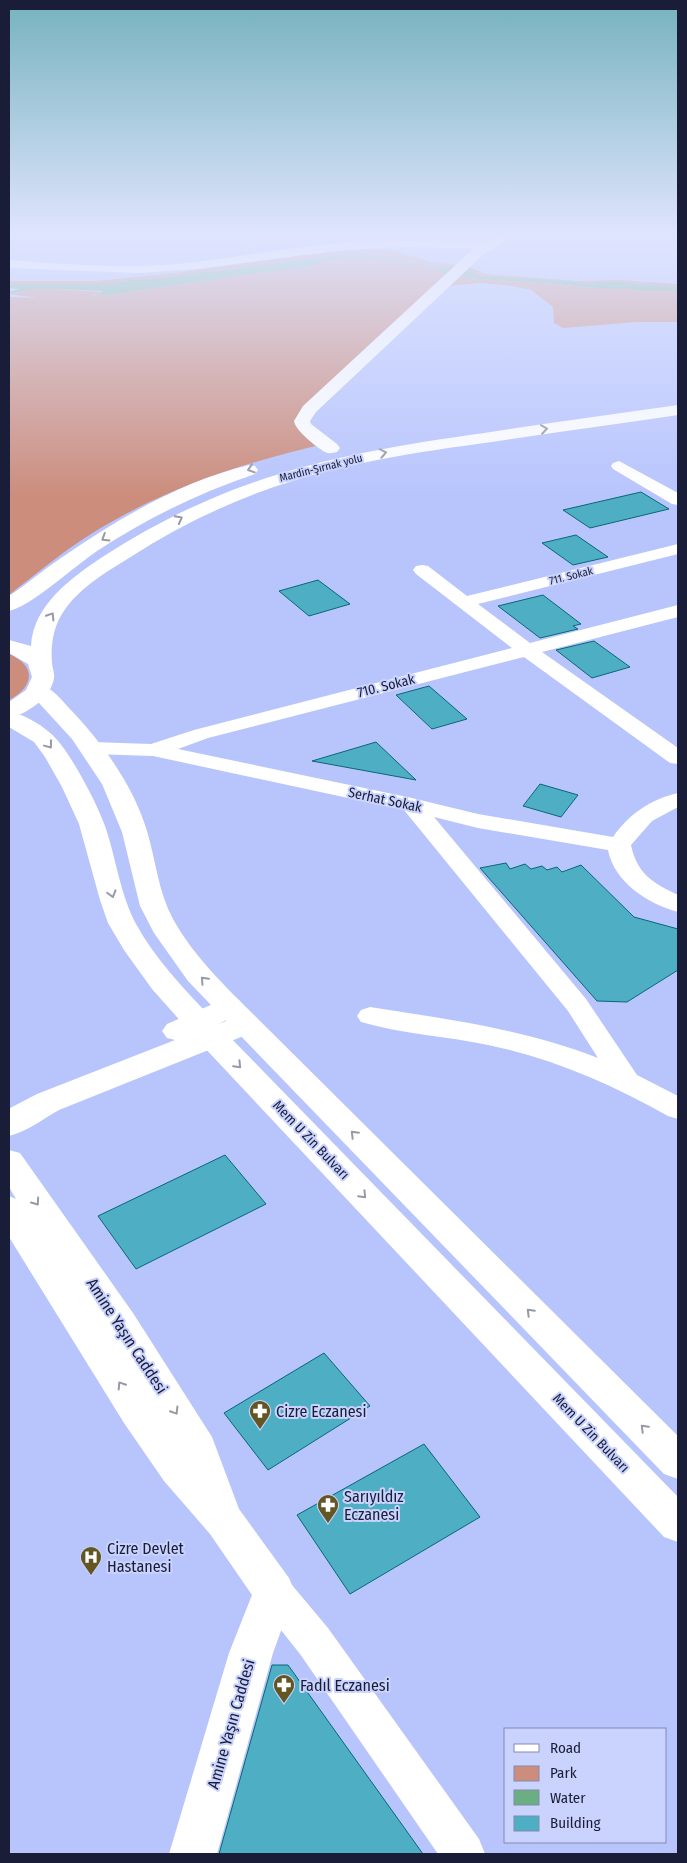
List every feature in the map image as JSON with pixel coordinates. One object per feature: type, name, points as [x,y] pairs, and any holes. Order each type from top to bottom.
[{"type":"main road","points":[[331,448],[303,426],[302,421],[309,409],[403,322]]},
{"type":"main road","points":[[312,453],[388,438],[678,396]]},
{"type":"main road","name":"Mardin-Şırnak yolu","points":[[40,677],[42,637],[46,623],[70,593],[100,568],[169,525],[232,496],[310,469],[410,448],[678,410]]},
{"type":"main road","points":[[9,605],[68,562],[141,516],[201,487],[269,464]]},
{"type":"main road","points":[[9,646],[32,655],[40,677],[64,714],[92,748],[112,782],[131,820],[150,897],[158,917],[172,941],[237,1015],[678,1462]]},
{"type":"main road","points":[[9,711],[30,700],[40,677]]},
{"type":"main road","name":"Mem U Zin Bulvarı","points":[[9,718],[42,737],[56,755],[74,786],[92,824],[113,900],[122,923],[144,958],[205,1030],[678,1524]]},
{"type":"main road","points":[[9,1125],[22,1114],[237,1015]]},
{"type":"main road","points":[[9,1100],[205,1030]]},
{"type":"main road","name":"Amine Yaşın Caddesi","points":[[9,1162],[120,1323],[198,1449],[224,1521]]},
{"type":"main road","name":"Amine Yaşın Caddesi","points":[[9,1209],[142,1418],[178,1469],[224,1521],[274,1592],[251,1653],[193,1854]]},
{"type":"street","points":[[619,466],[678,500]]},
{"type":"street","name":"711. Sokak","points":[[464,602],[678,549]]},
{"type":"street","points":[[422,570],[526,650],[678,758]]},
{"type":"street","name":"710. Sokak","points":[[92,748],[153,750],[201,734],[678,611]]},
{"type":"street","name":"Serhat Sokak","points":[[153,750],[412,805],[478,821],[619,845]]},
{"type":"street","points":[[678,800],[656,808],[642,817],[630,829],[619,845],[622,862],[634,878],[645,887],[678,904]]},
{"type":"street","points":[[412,805],[577,1005],[626,1080]]},
{"type":"street","points":[[370,1016],[510,1040],[557,1054],[626,1080],[678,1109]]},
{"type":"street","points":[[274,1592],[314,1641],[464,1854]]},
{"type":"green space","points":[[9,322],[410,322],[302,421],[324,444],[233,469],[204,479],[146,504],[80,541],[9,595]]},
{"type":"green space","points":[[554,322],[678,322],[637,322],[563,328]]},
{"type":"green space","points":[[9,654],[24,664],[28,670],[29,677],[23,689],[9,700]]},
{"type":"building","points":[[641,492],[669,509],[590,528],[563,510]]},
{"type":"building","points":[[576,535],[608,557],[573,565],[542,543]]},
{"type":"building","points":[[318,580],[350,604],[309,616],[279,591]]},
{"type":"building","points":[[543,595],[581,624],[573,626],[578,629],[540,638],[498,606]]},
{"type":"building","points":[[594,641],[630,667],[592,678],[556,650]]},
{"type":"building","points":[[429,686],[467,719],[432,729],[396,695]]},
{"type":"building","points":[[376,742],[416,780],[312,761]]},
{"type":"building","points":[[540,784],[578,795],[561,817],[523,806]]},
{"type":"building","points":[[506,863],[510,869],[525,864],[531,869],[542,866],[547,870],[557,867],[562,872],[581,865],[634,917],[678,929],[678,970],[627,1002],[597,1001],[480,868]]},
{"type":"building","points":[[225,1155],[266,1204],[136,1269],[98,1216]]},
{"type":"building","points":[[324,1353],[370,1406],[268,1470],[224,1413]]},
{"type":"building","points":[[424,1444],[480,1517],[350,1594],[297,1515]]},
{"type":"building","points":[[272,1665],[288,1665],[423,1854],[219,1854]]},
{"type":"place","name":"Cizre Eczanesi","points":[[260,1430]]},
{"type":"place","name":"Sarıyıldız Eczanesi","points":[[328,1524]]},
{"type":"place","name":"Cizre Devlet Hastanesi","points":[[91,1576]]},
{"type":"place","name":"Fadıl Eczanesi","points":[[284,1704]]}]
